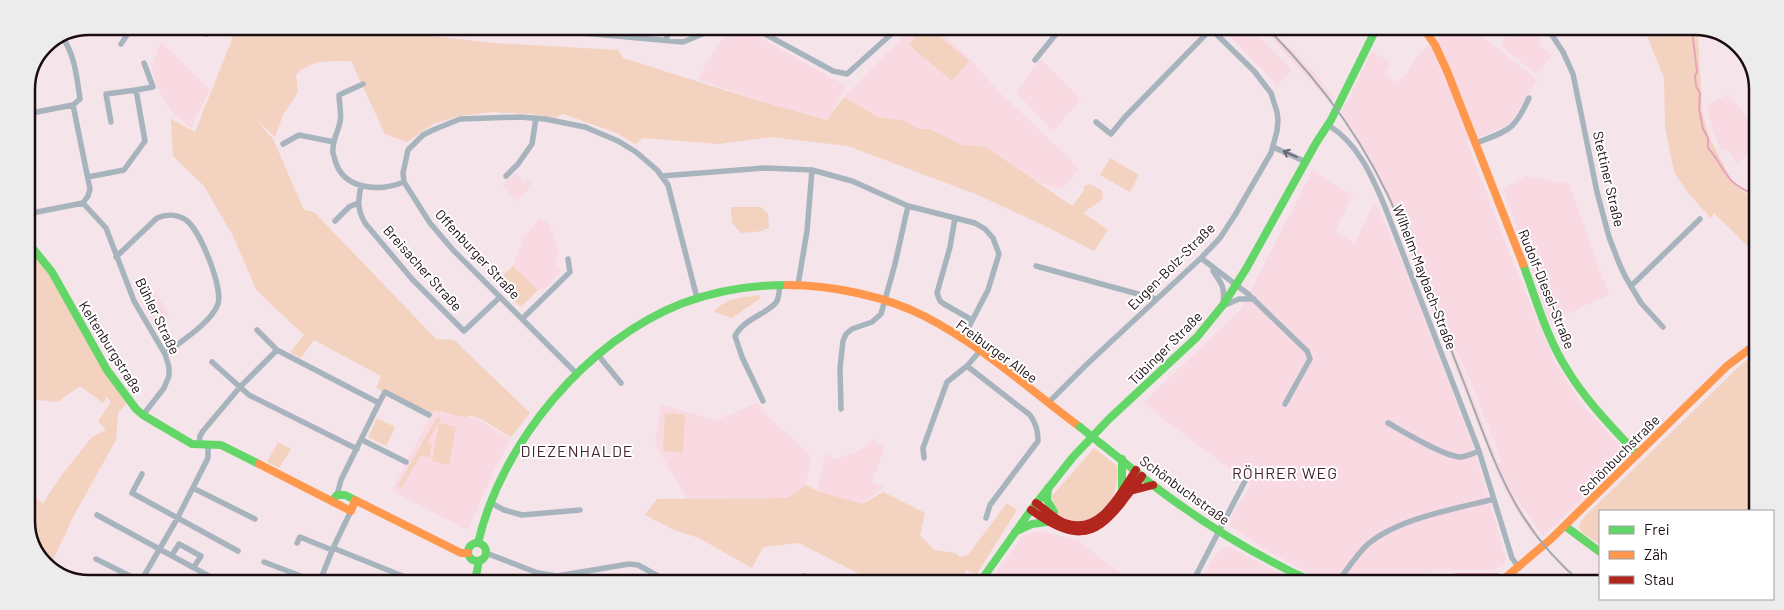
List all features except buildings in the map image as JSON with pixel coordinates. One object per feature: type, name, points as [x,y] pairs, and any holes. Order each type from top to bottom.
[{"type":"street","points":[[121,44],[127,35]]},
{"type":"street","points":[[617,35],[683,42],[700,35]]},
{"type":"street","points":[[767,35],[832,71],[847,74],[890,35]]},
{"type":"street","points":[[1035,60],[1055,35]]},
{"type":"street","points":[[1096,122],[1111,134],[1204,35]]},
{"type":"street","name":"Eugen-Bolz-Straße","points":[[1048,404],[1201,258],[1225,231],[1273,147],[1278,120],[1271,93],[1254,71],[1216,35]]},
{"type":"street","name":"Tübinger Straße","points":[[985,575],[1033,507],[1073,457],[1103,425],[1197,337],[1223,305],[1236,286],[1328,125],[1373,35]]},
{"type":"street","name":"Rudolf-Diesel-Straße","points":[[1428,35],[1438,50],[1476,143],[1555,347],[1582,393],[1637,454]]},
{"type":"street","name":"Stettiner Straße","points":[[1552,35],[1563,52],[1573,74],[1603,215],[1619,263],[1641,303],[1663,327]]},
{"type":"street","points":[[35,112],[73,105],[80,99],[74,63],[64,41]]},
{"type":"street","points":[[110,122],[106,94],[153,87],[144,63]]},
{"type":"street","points":[[363,84],[339,95],[340,121],[332,150],[338,169],[348,179],[361,186],[373,188],[391,187],[404,182],[402,173],[408,150],[423,136],[433,130],[460,119],[487,117],[536,118],[585,127],[610,137],[636,152],[662,176],[670,193],[697,298]]},
{"type":"street","points":[[88,177],[124,170],[145,141],[136,90]]},
{"type":"street","points":[[1476,143],[1508,130],[1514,125],[1529,98]]},
{"type":"street","points":[[35,212],[83,203],[88,196],[90,188],[73,105]]},
{"type":"street","points":[[506,176],[518,164],[532,144],[536,118]]},
{"type":"street","name":"Wilhelm-Maybach-Straße","points":[[1328,125],[1342,134],[1352,144],[1379,193],[1479,451],[1512,558],[1519,568]]},
{"type":"street","points":[[283,144],[299,135],[334,142]]},
{"type":"street","points":[[1273,147],[1306,162]]},
{"type":"street","points":[[662,176],[765,168],[812,170],[852,181],[908,206],[975,223],[985,229],[993,238],[999,250],[992,280],[963,338]]},
{"type":"street","points":[[798,285],[807,231],[812,170]]},
{"type":"street","name":"Offenburger Straße","points":[[404,182],[430,222],[453,250],[576,373]]},
{"type":"street","points":[[335,221],[348,207],[358,203],[361,186]]},
{"type":"street","name":"Bühler Straße","points":[[83,203],[106,228],[134,301],[165,354],[168,376],[164,388],[143,415]]},
{"type":"street","name":"Breisacher Straße","points":[[358,203],[359,212],[365,223],[412,279],[464,331],[500,297]]},
{"type":"street","points":[[841,409],[840,368],[843,341],[846,334],[852,329],[872,322],[881,314],[908,206]]},
{"type":"street","points":[[116,257],[157,218],[162,216],[174,215],[187,220],[199,238],[214,274],[219,293],[218,304],[207,320],[165,354]]},
{"type":"street","points":[[955,218],[950,247],[937,293],[940,301],[972,320]]},
{"type":"street","points":[[1631,286],[1700,219]]},
{"type":"street","name":"Keltenburgstraße","points":[[35,251],[52,272],[107,370],[129,402],[143,415],[192,444],[221,445],[334,498],[351,511]]},
{"type":"street","points":[[1201,258],[1254,299],[1307,351],[1310,359],[1285,404]]},
{"type":"street","points":[[522,319],[570,272],[568,259]]},
{"type":"street","points":[[1036,266],[1156,299]]},
{"type":"street","points":[[1211,267],[1223,285],[1223,305],[1239,298],[1254,299]]},
{"type":"street","points":[[763,402],[748,371],[735,336],[738,329],[772,306],[777,300],[780,285]]},
{"type":"street","name":"Freiburger Allee","points":[[468,553],[470,546],[478,543],[500,480],[524,439],[546,408],[576,373],[633,330],[697,298],[735,290],[798,285],[840,290],[884,302],[922,314],[963,338],[1048,404]]},
{"type":"street","points":[[257,330],[277,350],[379,403]]},
{"type":"street","name":"Schönbuchstraße","points":[[1510,575],[1565,526],[1727,366],[1749,349]]},
{"type":"street","points":[[145,575],[177,519],[208,458],[200,436],[240,386],[277,350]]},
{"type":"street","points":[[924,458],[923,448],[947,382],[967,366],[980,351]]},
{"type":"street","points":[[598,355],[621,383]]},
{"type":"street","points":[[212,362],[250,395],[357,449]]},
{"type":"street","points":[[967,366],[1030,415],[1036,423],[1038,432],[1038,441],[990,505],[986,518]]},
{"type":"street","points":[[334,498],[385,392],[429,415]]},
{"type":"street","name":"Schönbuchstraße","points":[[1048,404],[1122,459],[1153,485],[1219,531],[1277,565],[1298,575]]},
{"type":"street","points":[[1388,423],[1427,445],[1454,455],[1461,457],[1479,451]]},
{"type":"street","points":[[362,440],[406,462]]},
{"type":"street","points":[[1122,459],[1122,489]]},
{"type":"street","points":[[1033,507],[1072,525],[1092,524],[1106,514],[1122,489],[1139,473]]},
{"type":"street","points":[[1033,507],[1049,522],[1068,530],[1087,531],[1094,529],[1103,524],[1134,490],[1139,473]]},
{"type":"street","points":[[142,474],[132,493],[238,551]]},
{"type":"street","points":[[1196,575],[1245,481]]},
{"type":"street","points":[[1134,490],[1153,485]]},
{"type":"street","points":[[193,488],[255,519]]},
{"type":"street","points":[[1048,488],[1047,500],[1049,506],[1058,518]]},
{"type":"street","name":"Keltenburgstraße","points":[[334,498],[345,495],[460,553],[468,553]]},
{"type":"street","points":[[1343,575],[1361,551],[1387,531],[1402,524],[1494,499]]},
{"type":"street","points":[[322,575],[355,500]]},
{"type":"street","points":[[491,503],[504,510],[522,515],[580,510]]},
{"type":"street","points":[[97,515],[208,575]]},
{"type":"street","points":[[1015,532],[1032,524],[1049,522]]},
{"type":"street","points":[[1565,526],[1599,551]]},
{"type":"street","points":[[297,543],[300,537],[399,575]]},
{"type":"street","points":[[478,543],[483,545],[486,553],[538,573],[551,575]]},
{"type":"street","points":[[172,555],[179,544],[200,556],[194,567]]},
{"type":"street","points":[[468,553],[472,559],[479,561]]},
{"type":"street","points":[[476,575],[479,561],[486,553]]},
{"type":"street","points":[[96,559],[129,575]]},
{"type":"street","points":[[264,562],[298,575]]},
{"type":"street","points":[[563,575],[629,564],[638,565],[656,575]]},
{"type":"shaded area","points":[[232,35],[423,35],[493,43],[618,50],[623,58],[759,101],[827,120],[844,97],[878,117],[905,121],[918,129],[929,129],[963,145],[986,147],[1072,206],[1084,191],[1083,187],[1089,184],[1102,190],[1103,199],[1083,213],[1108,230],[1094,251],[978,195],[848,146],[771,137],[719,144],[643,138],[635,144],[617,133],[563,114],[555,118],[532,114],[492,112],[460,116],[433,124],[407,142],[385,134],[351,61],[321,62],[307,66],[296,75],[298,92],[283,115],[275,137],[255,118],[273,139],[304,210],[314,212],[436,339],[454,340],[530,413],[511,437],[481,419],[471,416],[463,417],[436,410],[429,415],[376,388],[381,376],[314,340],[301,358],[290,352],[304,335],[257,291],[233,236],[204,186],[173,156],[171,119],[195,132]]},
{"type":"shaded area","points":[[724,35],[755,35],[846,86],[828,120],[759,101],[697,79]]},
{"type":"shaded area","points":[[905,35],[942,35],[971,60],[998,91],[1070,159],[1079,170],[1061,189],[1037,182],[986,147],[963,145],[929,129],[918,129],[905,121],[878,117],[844,97]]},
{"type":"shaded area","points":[[917,35],[938,35],[969,61],[952,81],[909,45]]},
{"type":"shaded area","points":[[1229,35],[1258,35],[1292,70],[1277,85]]},
{"type":"shaded area","points":[[1268,35],[1278,35],[1312,70],[1334,99],[1331,104]]},
{"type":"shaded area","points":[[1436,35],[1481,35],[1537,80],[1512,121],[1506,126],[1467,142],[1510,255],[1555,362],[1582,405],[1623,449],[1624,455],[1543,536],[1512,492],[1537,533],[1533,537],[1505,492],[1389,200],[1361,147],[1340,116],[1372,51],[1390,62],[1385,72],[1395,83],[1406,75],[1417,57],[1438,37]],"holes":[[[1448,333],[1471,382],[1501,460],[1499,464]]]},
{"type":"shaded area","points":[[1508,35],[1534,35],[1541,41],[1539,44],[1552,55],[1536,74],[1500,45]]},
{"type":"shaded area","points":[[1646,35],[1698,35],[1702,112],[1709,137],[1734,185],[1749,195],[1749,247],[1714,213],[1711,218],[1688,193],[1674,172],[1665,126],[1664,78]]},
{"type":"shaded area","points":[[161,42],[210,90],[191,128],[171,111],[156,85],[152,66]]},
{"type":"shaded area","points":[[1041,59],[1081,99],[1053,131],[1016,92]]},
{"type":"shaded area","points":[[1729,95],[1749,121],[1749,153],[1737,163],[1727,149],[1722,150],[1713,132],[1707,104]]},
{"type":"shaded area","points":[[1110,158],[1139,175],[1130,192],[1100,175]]},
{"type":"shaded area","points":[[1312,171],[1353,195],[1335,232],[1355,243],[1375,201],[1406,271],[1473,446],[1506,558],[1503,566],[1491,570],[1434,570],[1420,575],[1314,575],[1266,550],[1227,524],[1251,485],[1143,403],[1242,308]]},
{"type":"shaded area","points":[[515,173],[524,183],[528,180],[532,184],[517,201],[502,185]]},
{"type":"shaded area","points":[[1526,176],[1569,184],[1609,295],[1549,322],[1503,189]]},
{"type":"shaded area","points":[[731,207],[761,207],[768,214],[769,229],[741,233],[732,223]]},
{"type":"shaded area","points":[[540,219],[550,224],[560,255],[555,261],[561,271],[544,290],[538,290],[513,266],[523,238]]},
{"type":"shaded area","points":[[35,250],[129,402],[118,412],[116,440],[73,517],[53,561],[42,548],[36,532],[35,498],[43,503],[61,476],[92,437],[106,430],[98,421],[111,402],[107,397],[103,403],[80,386],[57,402],[35,400]]},
{"type":"shaded area","points":[[513,266],[538,290],[521,307],[496,282]]},
{"type":"shaded area","points":[[156,292],[169,315],[153,324],[141,301]]},
{"type":"shaded area","points":[[759,295],[761,298],[732,318],[714,312],[729,301]]},
{"type":"shaded area","points":[[1749,358],[1749,510],[1599,510],[1599,543],[1585,535],[1579,526],[1584,517]]},
{"type":"shaded area","points":[[757,403],[771,419],[811,456],[806,485],[787,498],[687,499],[655,444],[661,405],[717,420]]},
{"type":"shaded area","points":[[436,410],[480,420],[511,440],[494,470],[468,530],[392,491],[432,413]]},
{"type":"shaded area","points":[[665,413],[685,415],[683,452],[663,451]]},
{"type":"shaded area","points":[[437,417],[441,419],[427,442],[432,444],[429,457],[420,456],[401,488],[398,486]]},
{"type":"shaded area","points":[[377,418],[395,427],[386,446],[368,437]]},
{"type":"shaded area","points":[[439,423],[456,427],[449,465],[432,461]]},
{"type":"shaded area","points":[[873,438],[877,443],[885,446],[872,482],[884,486],[863,504],[817,491],[826,453],[834,460],[861,450]]},
{"type":"shaded area","points":[[278,442],[291,449],[279,468],[267,462]]},
{"type":"shaded area","points":[[1094,448],[1117,466],[1117,482],[1114,493],[1106,507],[1092,518],[1080,521],[1068,520],[1059,513],[1052,496]]},
{"type":"shaded area","points":[[806,485],[817,491],[863,504],[883,492],[925,513],[920,535],[934,550],[956,553],[960,557],[968,555],[1007,503],[1017,510],[976,575],[967,570],[963,575],[861,575],[799,543],[763,547],[752,568],[699,538],[677,531],[645,515],[657,499],[787,498]]},
{"type":"shaded area","points":[[1042,531],[1078,541],[1123,575],[995,575],[1023,535]]},
{"type":"shaded area","points":[[1227,546],[1283,575],[1204,575],[1220,550]]},
{"type":"waterway","points":[[1693,35],[1697,72],[1695,76],[1696,86],[1700,93],[1699,109],[1703,129],[1708,138],[1708,148],[1730,179],[1749,192]]},
{"type":"waterway","points":[[1454,575],[1498,574]]},
{"type":"railway","points":[[1274,35],[1326,96],[1374,168],[1400,222],[1498,470],[1524,518],[1540,541],[1573,575]]},
{"type":"traffic: fast","points":[[985,575],[1031,510],[1073,457],[1109,419],[1197,337],[1223,305],[1246,269],[1316,143],[1331,120],[1373,35]]},
{"type":"traffic: fast","points":[[35,251],[52,272],[107,370],[136,409],[192,444],[221,445],[259,464]]},
{"type":"traffic: fast","points":[[1523,264],[1542,319],[1561,359],[1575,382],[1592,404],[1637,454]]},
{"type":"traffic: fast","points":[[478,543],[489,505],[506,469],[528,433],[553,399],[582,369],[614,342],[648,320],[683,303],[708,295],[734,290],[787,285]]},
{"type":"traffic: fast","points":[[1080,427],[1100,443]]},
{"type":"traffic: fast","points":[[1100,443],[1192,514],[1252,551],[1299,575]]},
{"type":"traffic: fast","points":[[1122,459],[1122,489]]},
{"type":"traffic: fast","points":[[1048,488],[1047,500],[1054,512]]},
{"type":"traffic: fast","points":[[332,501],[337,495],[345,495],[355,500]]},
{"type":"traffic: fast","points":[[1015,532],[1032,524],[1047,522]]},
{"type":"traffic: fast","points":[[1565,526],[1599,551]]},
{"type":"traffic: fast","points":[[477,543],[483,546],[486,552],[483,558],[477,561],[471,558],[468,552],[471,546],[477,543]]},
{"type":"traffic: fast","points":[[476,575],[479,561]]},
{"type":"traffic: slow","points":[[1428,35],[1447,71],[1523,264]]},
{"type":"traffic: slow","points":[[787,285],[821,287],[875,297],[924,316],[985,354],[1080,427]]},
{"type":"traffic: slow","points":[[1508,575],[1551,539],[1727,366],[1749,349]]},
{"type":"traffic: slow","points":[[259,464],[351,511],[355,500],[461,553],[468,553]]},
{"type":"traffic: jam","points":[[1036,503],[1065,523],[1089,524],[1099,518],[1116,501],[1136,470]]},
{"type":"traffic: jam","points":[[1031,510],[1058,526],[1070,530],[1091,529],[1101,524],[1112,514],[1142,476]]},
{"type":"traffic: jam","points":[[1134,490],[1153,485]]},
{"type":"district","name":"DIEZENHALDE","points":[[577,450]]},
{"type":"district","name":"RÖHRER WEG","points":[[1285,472]]}]
